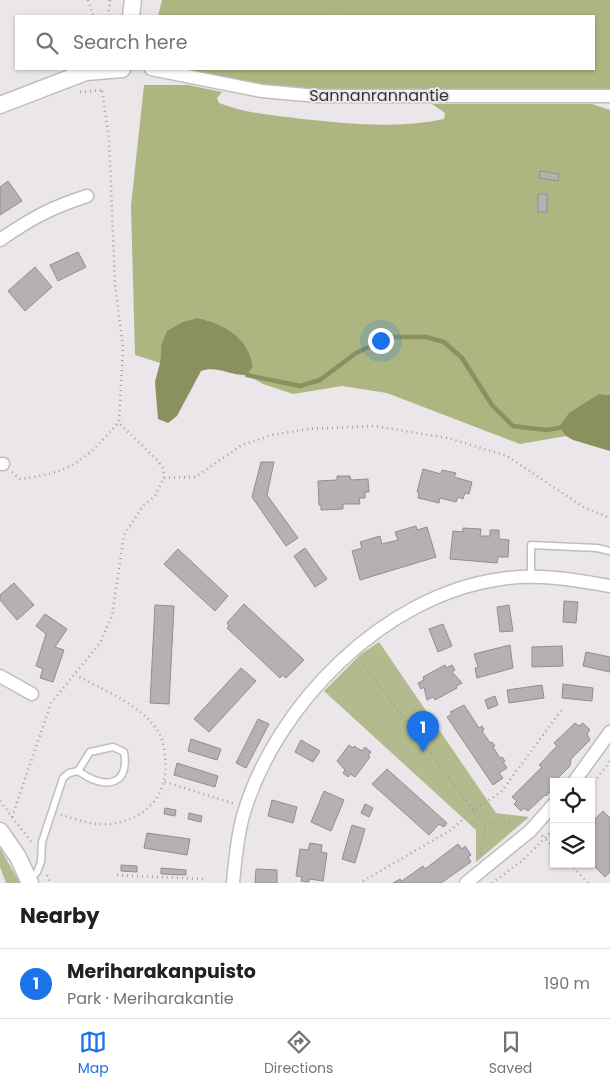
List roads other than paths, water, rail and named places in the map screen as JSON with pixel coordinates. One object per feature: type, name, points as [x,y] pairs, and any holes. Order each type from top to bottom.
[{"type":"street","points":[[131,15],[133,0]]},
{"type":"street","points":[[0,104],[86,72],[110,70]]},
{"type":"street","name":"Sannanrannantie","points":[[156,70],[262,92],[317,96],[610,96]]},
{"type":"street","points":[[0,240],[31,218],[52,208],[87,196]]},
{"type":"street","points":[[233,883],[239,834],[246,807],[271,751],[286,727],[321,682],[352,649],[400,617],[445,592],[501,578],[547,577],[610,586]]},
{"type":"street","points":[[0,676],[32,694]]},
{"type":"street","points":[[577,778],[610,732]]},
{"type":"street","points":[[466,883],[533,828],[550,809]]},
{"type":"street","points":[[0,831],[18,857],[30,882]]},
{"type":"lane","points":[[531,578],[531,545],[597,548],[610,551]]},
{"type":"lane","points":[[30,882],[37,872],[42,842],[63,778],[69,773],[78,771],[100,782],[115,781],[123,775],[126,764],[124,752],[113,747],[90,752],[78,771]]},
{"type":"waterway","points":[[247,375],[300,386],[320,380],[356,353],[390,337],[426,337],[444,342],[462,358],[492,405],[513,426],[546,430],[564,427]]},
{"type":"place","name":"Meriharakanpuisto","points":[[423,752]]}]
